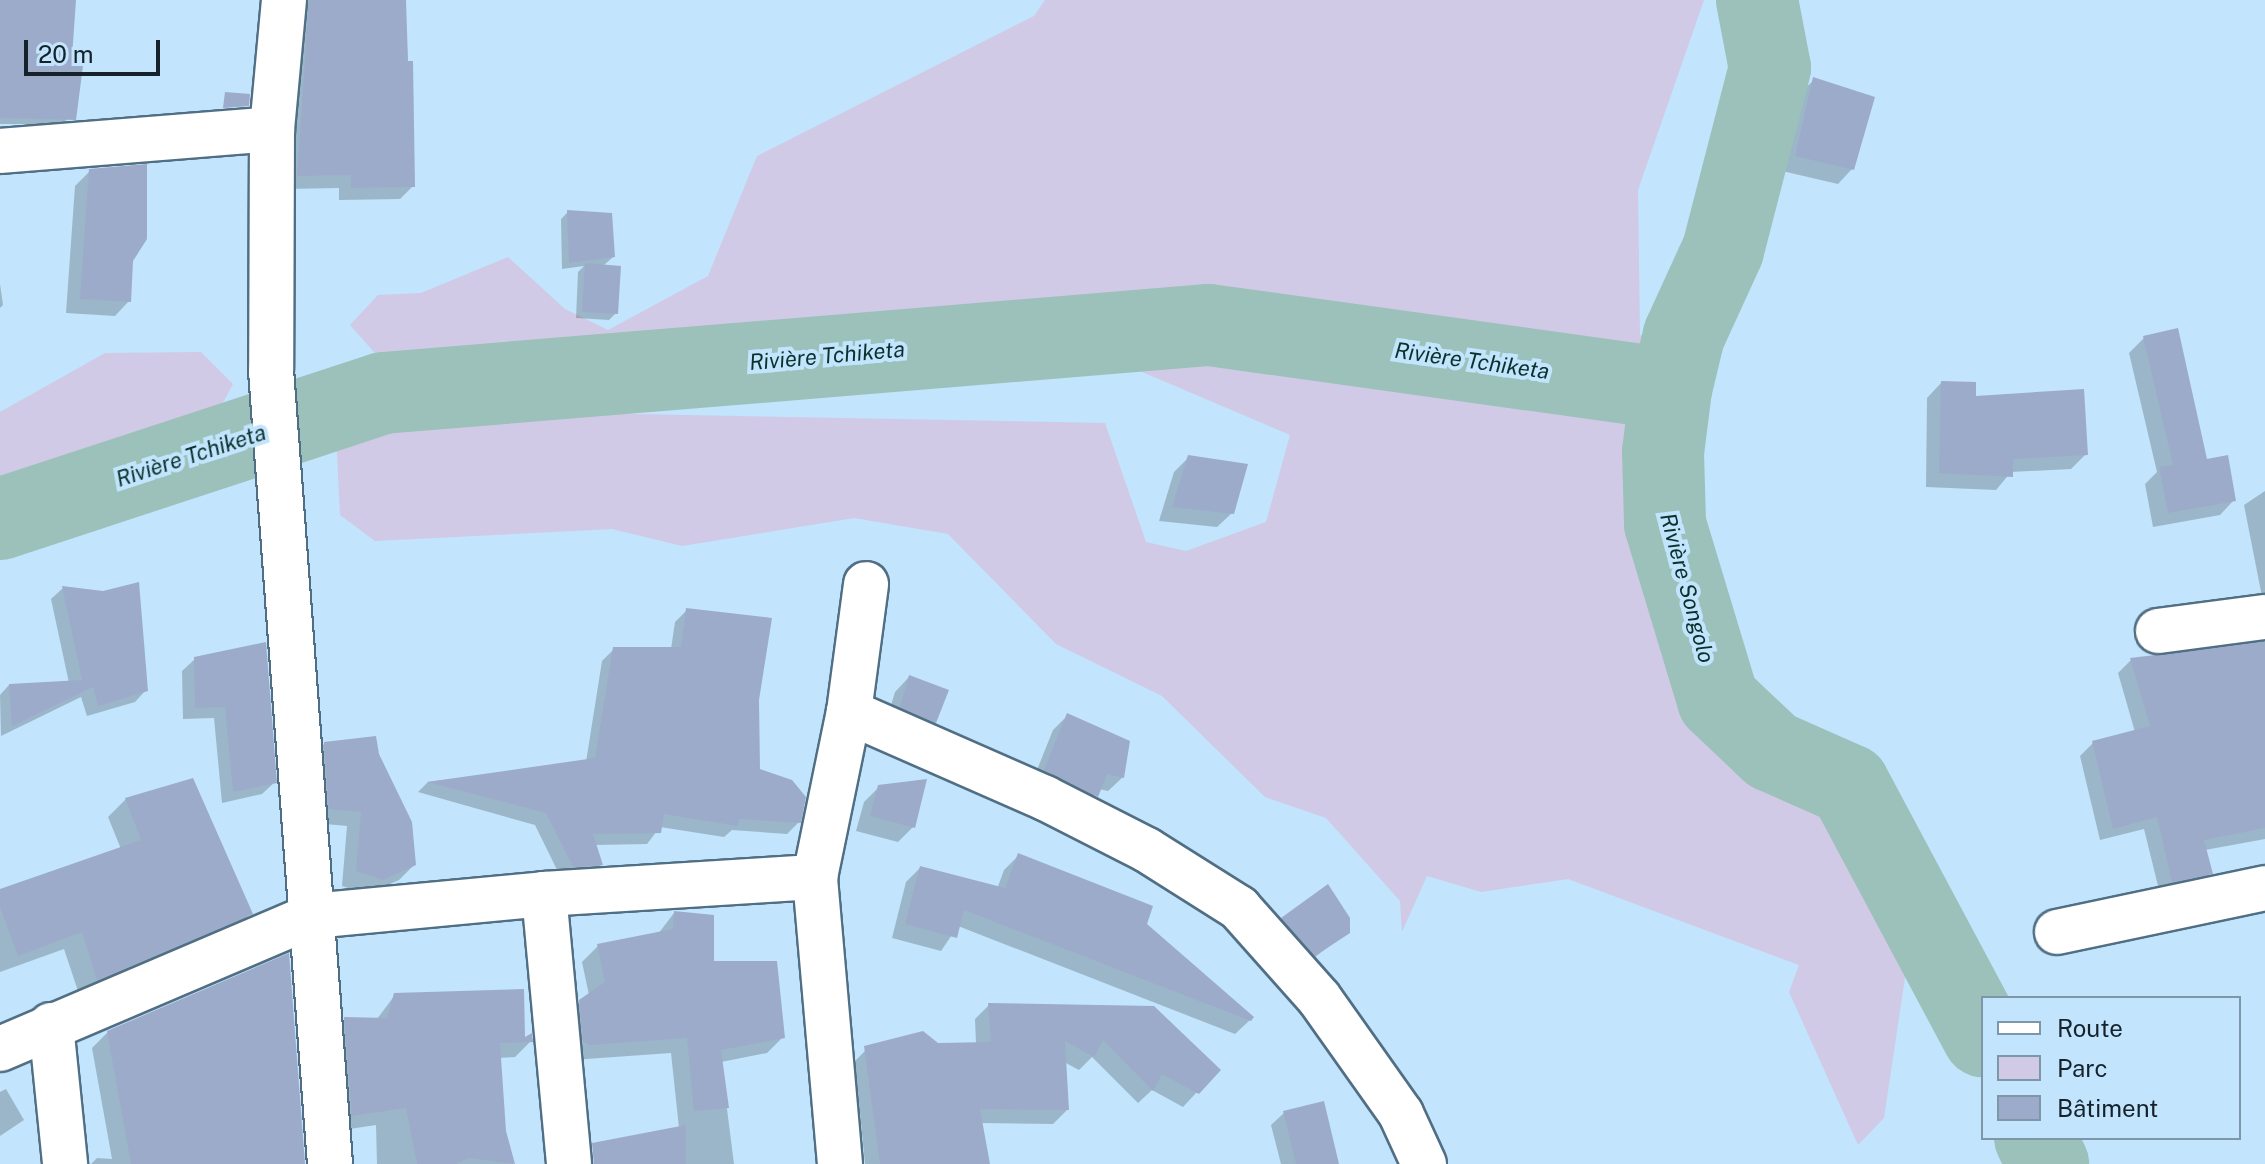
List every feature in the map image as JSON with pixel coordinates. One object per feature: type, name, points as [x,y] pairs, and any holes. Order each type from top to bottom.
[{"type":"street","points":[[284,0],[272,129],[271,370],[330,1164]]},
{"type":"street","points":[[0,151],[272,129]]},
{"type":"street","points":[[840,1164],[815,877],[849,712],[866,584]]},
{"type":"street","points":[[2158,631],[2265,617]]},
{"type":"street","points":[[849,712],[1058,805],[1147,850],[1239,908],[1319,998],[1401,1114],[1424,1164]]},
{"type":"street","points":[[0,1049],[312,916],[544,894],[815,877]]},
{"type":"street","points":[[2057,932],[2265,888]]},
{"type":"street","points":[[544,894],[569,1164]]},
{"type":"street","points":[[51,1025],[65,1164]]},
{"type":"green space","points":[[1045,0],[1704,0],[1638,190],[1640,335],[1683,346],[1669,460],[1717,675],[1784,760],[1868,803],[1912,895],[1915,911],[1884,1118],[1858,1145],[1789,992],[1799,965],[1568,879],[1481,892],[1427,876],[1402,932],[1400,901],[1326,818],[1265,797],[1162,696],[1056,644],[948,534],[854,518],[682,546],[612,529],[375,541],[340,515],[336,433],[528,412],[1105,423],[1146,542],[1186,551],[1266,522],[1290,435],[1074,343],[961,363],[820,354],[518,373],[381,360],[350,325],[378,295],[421,293],[508,257],[565,309],[608,330],[708,276],[757,156],[1034,16]]},
{"type":"green space","points":[[201,352],[233,384],[212,423],[0,483],[0,412],[105,353]]},
{"type":"building","points":[[0,0],[76,0],[72,57],[84,58],[76,120],[0,118]]},
{"type":"building","points":[[309,0],[406,0],[408,61],[413,61],[415,187],[351,188],[351,175],[297,176]]},
{"type":"building","points":[[1813,77],[1875,97],[1854,170],[1795,156]]},
{"type":"building","points":[[225,92],[250,94],[249,106],[223,108]]},
{"type":"building","points":[[147,164],[147,239],[133,261],[131,302],[80,299],[89,169]]},
{"type":"building","points":[[567,210],[612,213],[615,257],[569,263]]},
{"type":"building","points":[[585,263],[621,266],[618,314],[582,312]]},
{"type":"building","points":[[2178,328],[2207,459],[2228,455],[2236,501],[2168,513],[2159,467],[2173,465],[2143,336]]},
{"type":"building","points":[[1941,381],[1976,382],[1976,396],[2084,389],[2088,455],[2013,459],[2013,477],[1939,473]]},
{"type":"building","points":[[1188,455],[1248,464],[1234,514],[1172,507]]},
{"type":"building","points":[[139,582],[148,691],[98,706],[93,687],[12,726],[9,684],[82,680],[62,586],[103,591]]},
{"type":"building","points":[[686,608],[772,618],[759,700],[760,769],[792,780],[806,797],[801,823],[739,819],[738,826],[664,814],[661,833],[593,834],[603,865],[573,867],[546,813],[427,782],[595,758],[613,647],[681,647]]},
{"type":"building","points":[[266,642],[277,783],[233,792],[225,707],[195,708],[194,657]]},
{"type":"building","points":[[2265,642],[2265,828],[2204,840],[2213,874],[2172,882],[2157,817],[2113,829],[2092,741],[2150,726],[2130,658]]},
{"type":"building","points":[[909,675],[949,690],[936,723],[900,707]]},
{"type":"building","points":[[1067,713],[1130,741],[1124,778],[1107,774],[1098,797],[1044,770]]},
{"type":"building","points":[[376,736],[379,754],[412,822],[416,865],[383,880],[356,871],[361,812],[329,809],[324,742]]},
{"type":"building","points":[[193,778],[253,914],[97,980],[82,932],[18,956],[0,907],[0,889],[141,840],[125,798]]},
{"type":"building","points":[[927,779],[915,828],[870,816],[878,785]]},
{"type":"building","points":[[1018,853],[1153,906],[1147,924],[1254,1017],[1251,1021],[964,910],[957,938],[905,924],[920,866],[1005,888]]},
{"type":"building","points":[[1328,884],[1350,918],[1350,933],[1315,956],[1281,918]]},
{"type":"building","points":[[674,911],[714,915],[714,961],[777,961],[785,1038],[721,1050],[729,1108],[694,1111],[687,1038],[589,1045],[583,1041],[579,1000],[605,982],[597,944],[673,929]]},
{"type":"building","points":[[289,953],[305,1164],[131,1164],[107,1031]]},
{"type":"building","points":[[524,989],[525,1037],[532,1033],[533,1042],[500,1043],[506,1131],[515,1164],[469,1158],[456,1164],[417,1164],[406,1108],[352,1116],[344,1017],[387,1018],[394,993]]},
{"type":"building","points":[[988,1003],[1154,1006],[1221,1070],[1199,1094],[1162,1074],[1153,1091],[1103,1040],[1094,1057],[1065,1041],[1069,1110],[980,1109],[990,1164],[880,1164],[864,1046],[923,1031],[938,1043],[991,1042]]},
{"type":"building","points":[[1324,1101],[1339,1164],[1296,1164],[1283,1111]]},
{"type":"building","points":[[686,1125],[686,1164],[594,1164],[592,1143]]},
{"type":"waterway","name":"Rivière Songolo","points":[[1757,0],[1770,68],[1723,250],[1684,335],[1671,389],[1663,452],[1665,524],[1718,700],[1772,751],[1849,785],[1981,1032]]},
{"type":"waterway","name":"Rivière Tchiketa","points":[[0,519],[383,393],[1209,325],[1671,389]]},
{"type":"waterway","name":"Rivière Songolo","points":[[2036,1140],[2048,1164]]}]
